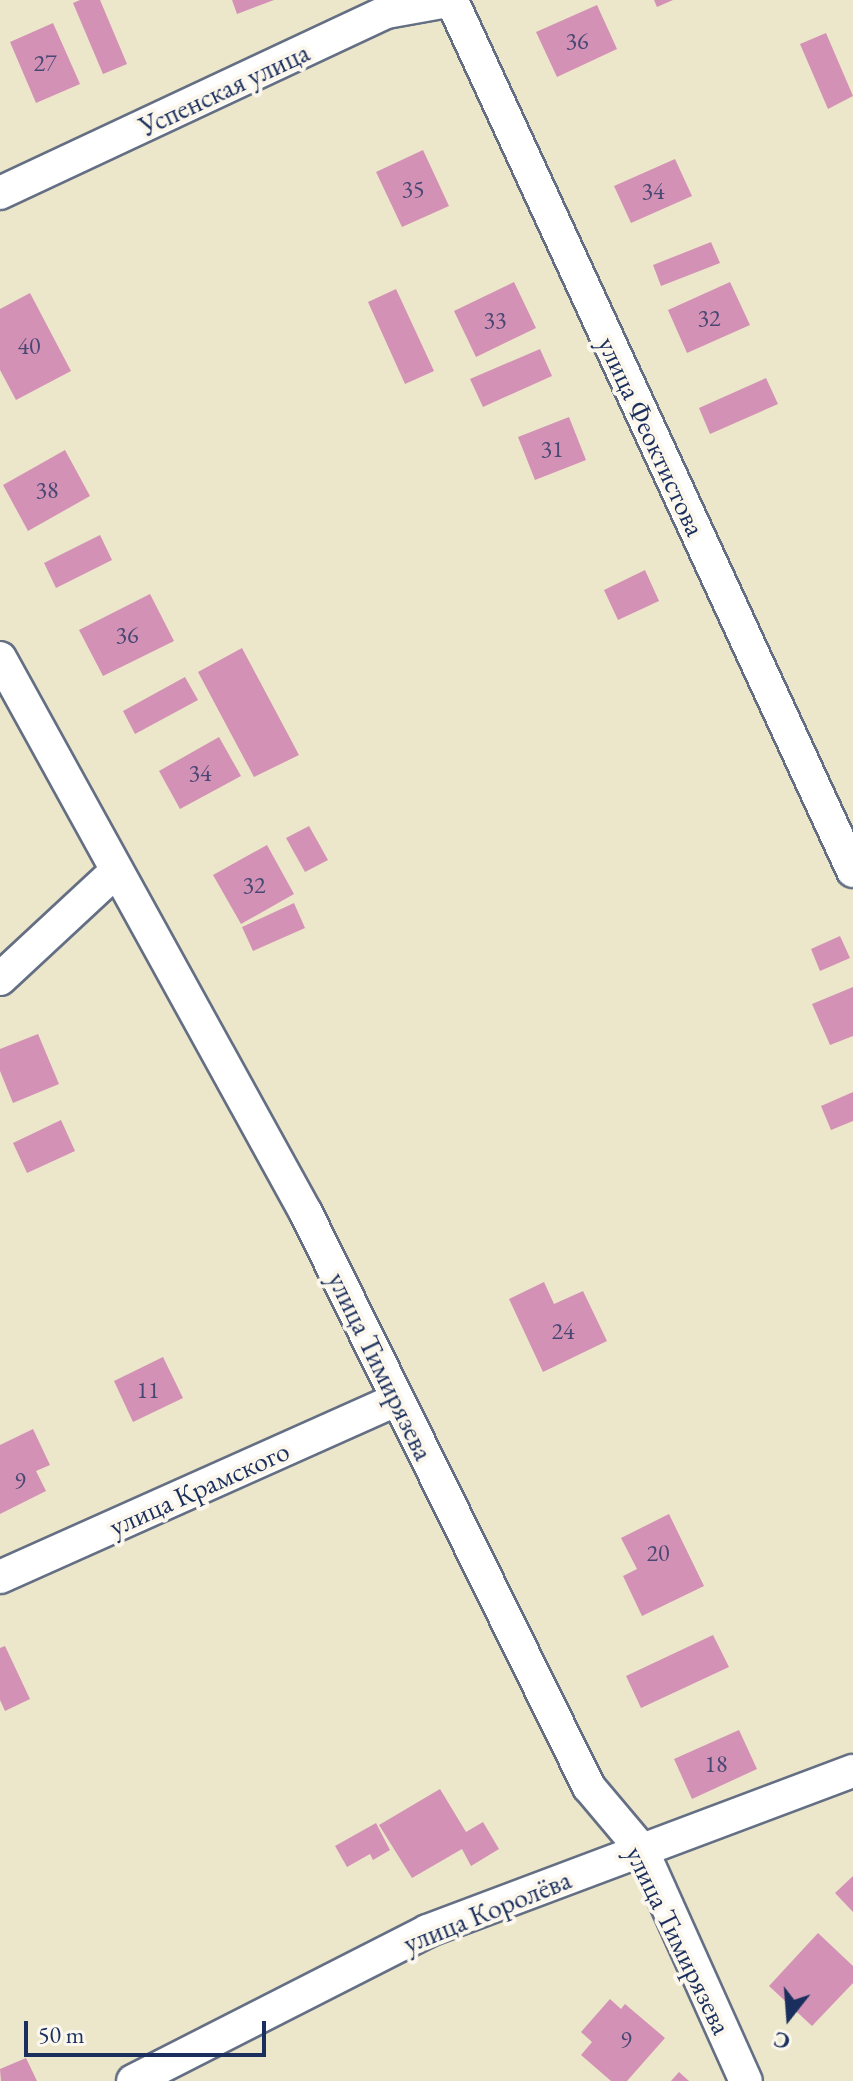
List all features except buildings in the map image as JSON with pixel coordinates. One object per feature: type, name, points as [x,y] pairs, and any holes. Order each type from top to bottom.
[{"type":"street","name":"Успенская улица","points":[[0,193],[387,12],[453,0]]},
{"type":"street","name":"улица Феоктистова","points":[[453,0],[853,871]]},
{"type":"street","name":"улица Тимирязева","points":[[0,658],[115,872],[306,1213],[589,1787],[642,1850],[746,2081]]},
{"type":"street","points":[[0,979],[115,872]]},
{"type":"street","name":"улица Крамского","points":[[0,1577],[397,1399]]},
{"type":"street","name":"улица Королёва","points":[[133,2081],[427,1931],[853,1771]]}]
